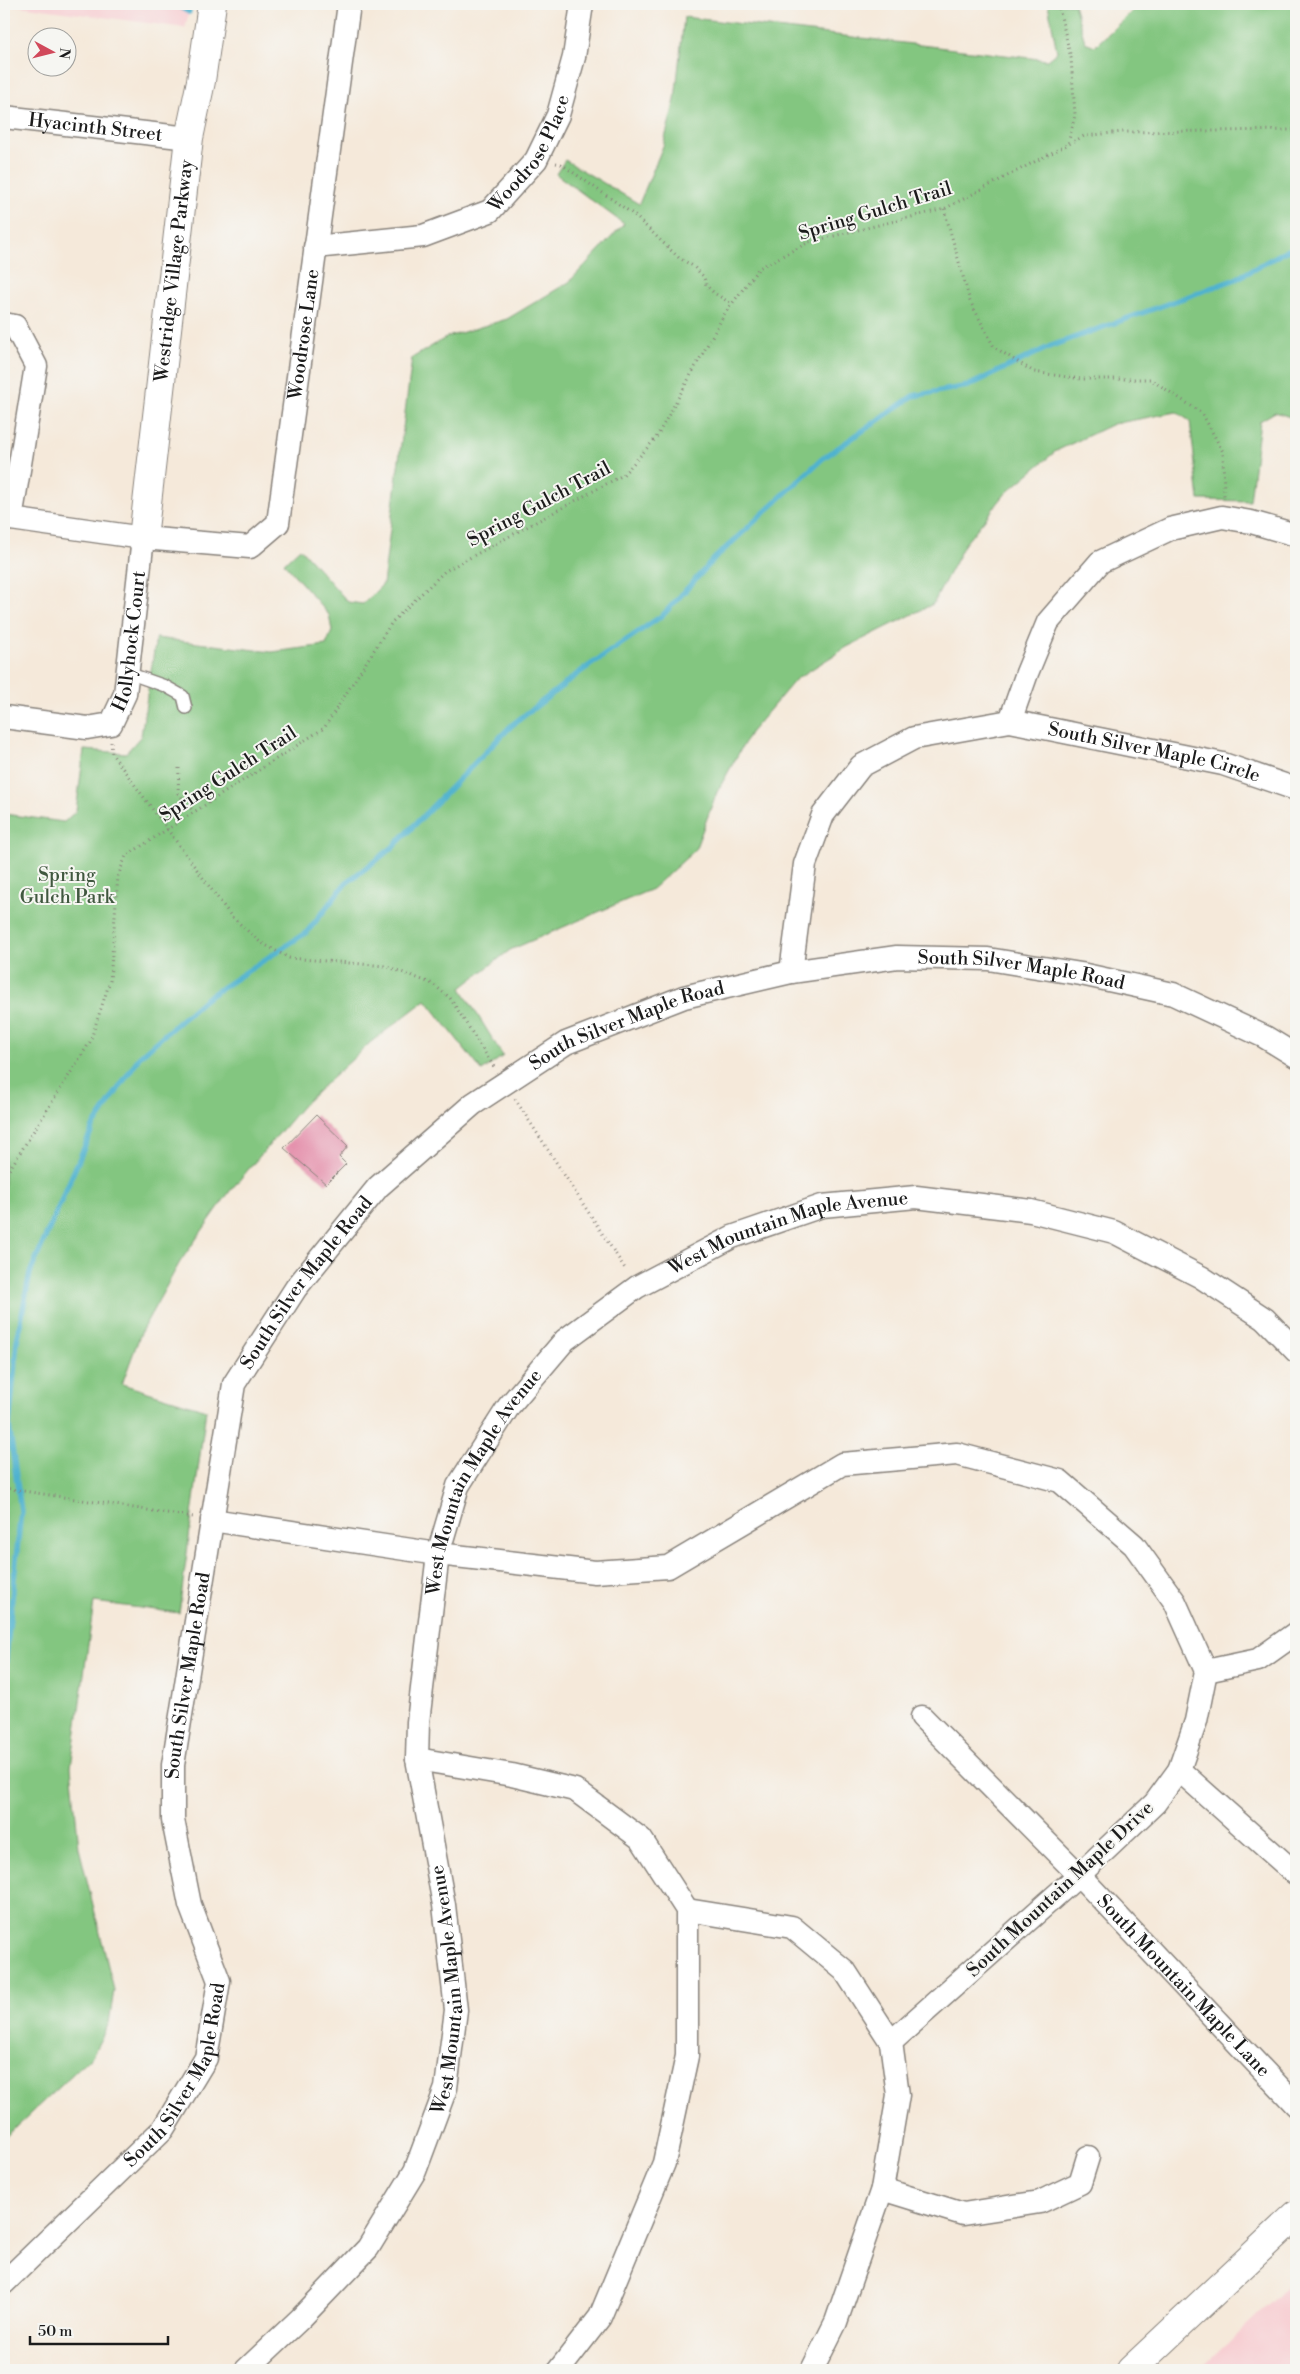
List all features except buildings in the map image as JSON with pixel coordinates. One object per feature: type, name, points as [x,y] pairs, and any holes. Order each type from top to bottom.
[{"type":"street","name":"Westridge Village Parkway","points":[[143,538],[189,138],[202,81],[212,4]]},
{"type":"street","name":"Woodrose Lane","points":[[8,519],[143,538],[250,547],[278,523],[349,4]]},
{"type":"street","name":"Woodrose Place","points":[[315,247],[423,236],[490,211],[536,160],[558,115],[574,57],[582,4]]},
{"type":"street","name":"Hyacinth Street","points":[[4,117],[189,138]]},
{"type":"street","points":[[4,324],[15,326],[36,366],[8,519]]},
{"type":"street","points":[[1010,721],[1048,622],[1100,562],[1170,530],[1222,517],[1251,522],[1296,535]]},
{"type":"street","name":"Hollyhock Court","points":[[4,717],[87,728],[111,724],[125,694],[143,538]]},
{"type":"street","name":"South Silver Maple Circle","points":[[791,972],[805,864],[823,815],[861,766],[914,738],[1010,721],[1223,764],[1296,788]]},
{"type":"street","name":"South Silver Maple Road","points":[[4,2283],[163,2129],[206,2058],[219,1981],[190,1905],[173,1820],[173,1765],[234,1384],[296,1288],[378,1187],[473,1104],[566,1043],[684,997],[791,972],[897,957],[988,959],[1081,974],[1173,994],[1265,1037],[1296,1056]]},
{"type":"street","name":"West Mountain Maple Avenue","points":[[246,2370],[301,2318],[368,2248],[415,2170],[446,2088],[456,2010],[444,1905],[417,1759],[418,1722],[438,1554],[458,1486],[509,1406],[565,1340],[637,1287],[732,1237],[822,1206],[916,1197],[1031,1211],[1114,1232],[1202,1277],[1265,1319],[1296,1351]]},
{"type":"street","points":[[212,1520],[438,1554],[595,1572],[668,1567],[842,1464],[957,1454],[1060,1480],[1127,1538],[1176,1602],[1206,1671],[1258,1660],[1296,1634]]},
{"type":"street","name":"South Mountain Maple Drive","points":[[891,2042],[1079,1875],[1155,1803],[1179,1770],[1196,1721],[1206,1671]]},
{"type":"street","name":"South Mountain Maple Lane","points":[[922,1718],[1079,1875],[1296,2105]]},
{"type":"street","points":[[417,1759],[512,1775],[575,1790],[642,1840],[687,1910],[687,2056],[664,2163],[600,2317],[559,2370]]},
{"type":"street","points":[[1179,1770],[1296,1874]]},
{"type":"street","points":[[687,1910],[792,1927],[845,1971],[891,2042],[898,2095],[882,2189],[836,2322],[812,2370]]},
{"type":"street","points":[[882,2189],[963,2214],[1040,2202],[1080,2183],[1088,2156]]},
{"type":"street","points":[[1131,2370],[1296,2215]]},
{"type":"lane","points":[[128,673],[165,686],[182,696],[186,708]]},
{"type":"path","points":[[1058,4],[1070,58],[1075,115],[1067,144]]},
{"type":"path","name":"Spring Gulch Trail","points":[[4,1178],[90,1042],[110,981],[118,876],[126,856],[324,728],[392,622],[445,571],[623,476],[656,438],[725,313],[759,268],[809,242],[944,209],[1084,136],[1123,132],[1296,130]]},
{"type":"path","points":[[536,160],[561,164],[611,197],[679,258],[693,266],[704,276],[706,285],[714,293],[732,304]]},
{"type":"path","points":[[944,209],[970,301],[994,347],[1034,372],[1081,379],[1150,379],[1202,413],[1223,452],[1224,500],[1222,517]]},
{"type":"path","points":[[111,724],[112,754],[231,916],[265,945],[289,958]]},
{"type":"path","points":[[179,768],[178,793],[194,812]]},
{"type":"path","points":[[4,1164],[13,1164]]},
{"type":"path","points":[[4,1488],[212,1520]]},
{"type":"shaded area","points":[[4,4],[191,4],[185,28]]},
{"type":"shaded area","points":[[1296,2279],[1296,2370],[1199,2370]]},
{"type":"green space","name":"Spring Gulch Park","points":[[1048,4],[1074,4],[1085,42],[1095,46],[1140,4],[1296,4],[1296,419],[1275,412],[1260,421],[1250,501],[1199,500],[1190,421],[1176,412],[1113,424],[1056,451],[1006,493],[964,545],[933,604],[847,647],[796,679],[750,733],[717,792],[695,850],[652,889],[510,950],[461,988],[503,1056],[482,1071],[426,1000],[371,1042],[305,1103],[230,1191],[180,1262],[142,1330],[122,1384],[206,1410],[179,1613],[94,1602],[71,1767],[79,1848],[114,1990],[109,2023],[92,2056],[4,2138],[4,814],[64,822],[76,811],[84,750],[126,753],[141,736],[156,638],[272,652],[326,645],[332,631],[329,615],[284,563],[300,548],[348,602],[363,604],[383,584],[412,358],[447,337],[507,319],[569,282],[624,224],[556,174],[565,160],[639,204],[663,146],[675,100],[684,17],[1047,60],[1057,52]]},
{"type":"waterway","points":[[175,4],[189,12]]},
{"type":"waterway","points":[[4,1676],[21,1511],[9,1426],[17,1341],[30,1273],[93,1127],[140,1056],[205,999],[307,932],[346,883],[392,848],[512,725],[580,672],[663,615],[714,559],[822,459],[913,396],[968,386],[1051,346],[1236,279],[1286,251],[1296,248]]}]
